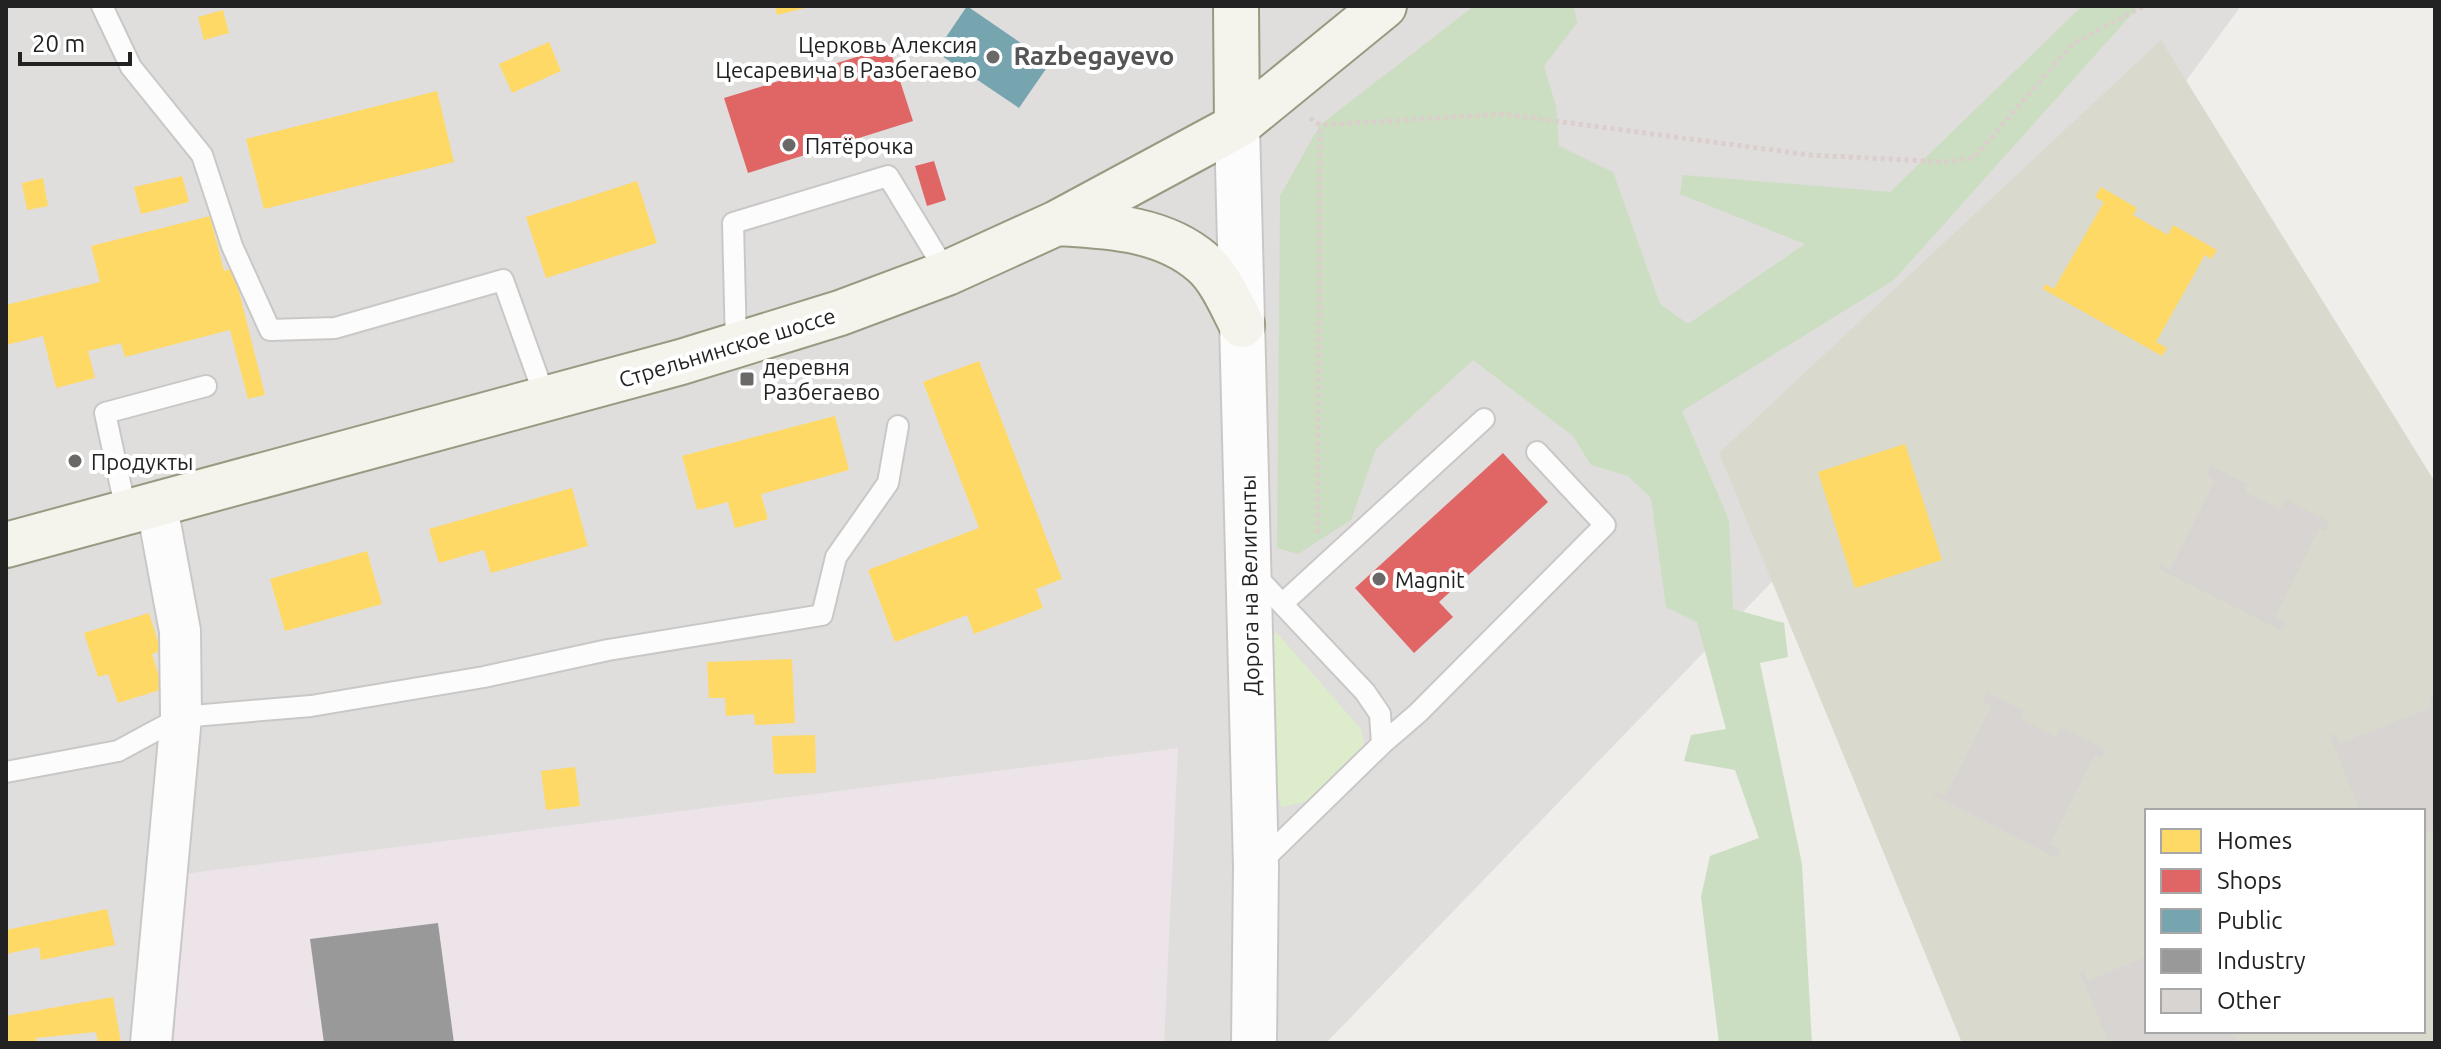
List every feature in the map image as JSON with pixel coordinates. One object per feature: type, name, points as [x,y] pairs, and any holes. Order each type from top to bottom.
[{"type":"main road","points":[[1236,6],[1237,126]]},
{"type":"main road","name":"Стрельнинское шоссе","points":[[6,545],[142,511],[546,400],[840,313],[947,273],[1057,223],[1237,126],[1384,6]]},
{"type":"main road","points":[[1057,223],[1138,231],[1175,245],[1205,264],[1242,325]]},
{"type":"street","name":"Дорога на Велигонты","points":[[1237,126],[1256,867],[1254,1043]]},
{"type":"street","points":[[142,511],[180,631],[181,717],[151,1043]]},
{"type":"lane","points":[[102,6],[131,67],[202,155],[232,246],[270,330],[335,328],[503,280],[546,400]]},
{"type":"lane","points":[[736,345],[733,223],[888,176],[947,273]]},
{"type":"lane","points":[[142,511],[105,413],[206,386]]},
{"type":"lane","points":[[1282,604],[1484,419]]},
{"type":"lane","points":[[6,772],[118,751],[181,717],[311,706],[484,677],[608,650],[822,615],[836,557],[888,483],[898,426]]},
{"type":"lane","points":[[1256,867],[1418,713],[1605,525],[1537,452]]},
{"type":"lane","points":[[1248,568],[1365,692],[1380,714],[1382,744]]},
{"type":"path","points":[[1277,94],[1320,125],[1503,114],[1810,155],[1945,162],[1974,158],[2072,44],[2144,6]]},
{"type":"path","points":[[1318,570],[1320,125]]},
{"type":"shaded area","points":[[6,6],[2241,6],[1966,381],[1326,1043],[6,1043]]},
{"type":"shaded area","points":[[2161,40],[2435,482],[2435,1043],[1962,1043],[1719,453]]},
{"type":"shaded area","points":[[1178,748],[1164,1043],[174,1043],[184,874]]},
{"type":"green space","points":[[1474,6],[1574,6],[1577,23],[1544,66],[1556,106],[1559,146],[1613,172],[1660,304],[1688,324],[1805,244],[1680,194],[1683,175],[1890,192],[2082,6],[2139,6],[1894,280],[1682,411],[1729,520],[1733,609],[1784,623],[1788,657],[1760,663],[1802,864],[1812,1043],[1719,1043],[1701,897],[1710,856],[1759,838],[1735,770],[1684,761],[1691,735],[1726,729],[1697,622],[1666,607],[1651,498],[1628,476],[1591,465],[1573,436],[1473,360],[1376,449],[1351,520],[1298,554],[1277,548],[1280,196],[1320,125]]},
{"type":"green space","points":[[1276,632],[1361,729],[1364,746],[1312,800],[1282,807],[1270,781],[1265,651]]},
{"type":"building: Homes","points":[[775,6],[809,6],[809,7],[777,15]]},
{"type":"building: Homes","points":[[223,10],[229,33],[204,40],[198,17]]},
{"type":"building: Homes","points":[[549,42],[561,71],[512,93],[499,64]]},
{"type":"building: Homes","points":[[437,91],[454,162],[264,209],[246,139]]},
{"type":"building: Homes","points":[[182,176],[189,202],[141,214],[134,187]]},
{"type":"building: Homes","points":[[43,178],[48,206],[27,210],[22,183]]},
{"type":"building: Homes","points":[[637,181],[657,243],[546,278],[526,217]]},
{"type":"building: Homes","points":[[2101,187],[2137,208],[2133,215],[2168,235],[2173,225],[2217,250],[2211,259],[2205,255],[2156,342],[2167,348],[2162,356],[2043,289],[2045,284],[2054,289],[2104,202],[2095,197]]},
{"type":"building: Homes","points":[[210,216],[224,271],[233,268],[265,395],[248,399],[230,330],[125,357],[121,343],[88,351],[95,378],[56,388],[43,336],[6,345],[6,305],[100,282],[91,246]]},
{"type":"building: Homes","points":[[979,361],[1062,579],[1036,589],[1043,608],[974,634],[967,615],[895,642],[868,570],[979,528],[923,382]]},
{"type":"building: Homes","points":[[835,416],[849,470],[761,494],[768,519],[735,528],[728,502],[697,510],[682,456]]},
{"type":"building: Homes","points":[[1905,444],[1942,560],[1855,588],[1818,472]]},
{"type":"building: Homes","points":[[572,488],[588,546],[491,573],[484,550],[439,563],[429,529]]},
{"type":"building: Homes","points":[[367,551],[382,604],[285,631],[270,579]]},
{"type":"building: Homes","points":[[149,613],[161,651],[152,654],[163,689],[118,703],[108,674],[98,677],[84,633]]},
{"type":"building: Homes","points":[[792,659],[795,723],[755,725],[754,714],[726,716],[725,698],[709,698],[707,662]]},
{"type":"building: Homes","points":[[815,735],[816,773],[774,774],[772,736]]},
{"type":"building: Homes","points":[[575,767],[580,806],[546,810],[541,771]]},
{"type":"building: Homes","points":[[107,909],[115,945],[41,960],[39,947],[6,954],[6,930]]},
{"type":"building: Homes","points":[[113,997],[121,1043],[98,1043],[96,1032],[36,1038],[37,1043],[6,1043],[6,1016]]},
{"type":"building: Shops","points":[[889,47],[913,121],[748,173],[724,98]]},
{"type":"building: Shops","points":[[934,161],[946,200],[927,206],[915,166]]},
{"type":"building: Shops","points":[[1503,453],[1548,502],[1439,602],[1453,617],[1414,653],[1355,588]]},
{"type":"building: Public","name":"Церковь Алексия Цесаревича в Разбегаево","points":[[967,6],[1050,63],[1019,108],[936,52]]},
{"type":"building: Industry","points":[[438,923],[454,1043],[324,1043],[310,939]]},
{"type":"building: Other","points":[[2211,466],[2248,484],[2245,492],[2280,509],[2285,499],[2330,522],[2325,531],[2319,528],[2275,617],[2286,622],[2282,631],[2159,569],[2161,565],[2170,570],[2215,480],[2206,476]]},
{"type":"building: Other","points":[[1987,692],[2024,711],[2021,719],[2056,737],[2061,727],[2106,750],[2101,758],[2095,755],[2050,844],[2061,850],[2057,858],[1934,795],[1936,791],[1945,796],[1991,707],[1982,702]]},
{"type":"building: Other","points":[[2435,695],[2435,829],[2425,833],[2425,809],[2359,809],[2330,736],[2335,734],[2339,744],[2432,707],[2428,698]]},
{"type":"building: Other","points":[[2145,957],[2145,1033],[2234,1033],[2239,1043],[2109,1043],[2080,973],[2084,972],[2088,981]]},
{"type":"place","name":"Церковь Алексия Цесаревича в Разбегаево","points":[[993,57]]},
{"type":"place","name":"Пятёрочка","points":[[789,145]]},
{"type":"place","name":"деревня Разбегаево","points":[[747,379]]},
{"type":"place","name":"Продукты","points":[[75,461]]},
{"type":"place","name":"Magnit","points":[[1379,579]]},
{"type":"district","name":"Razbegayevo","points":[[1094,55]]}]
